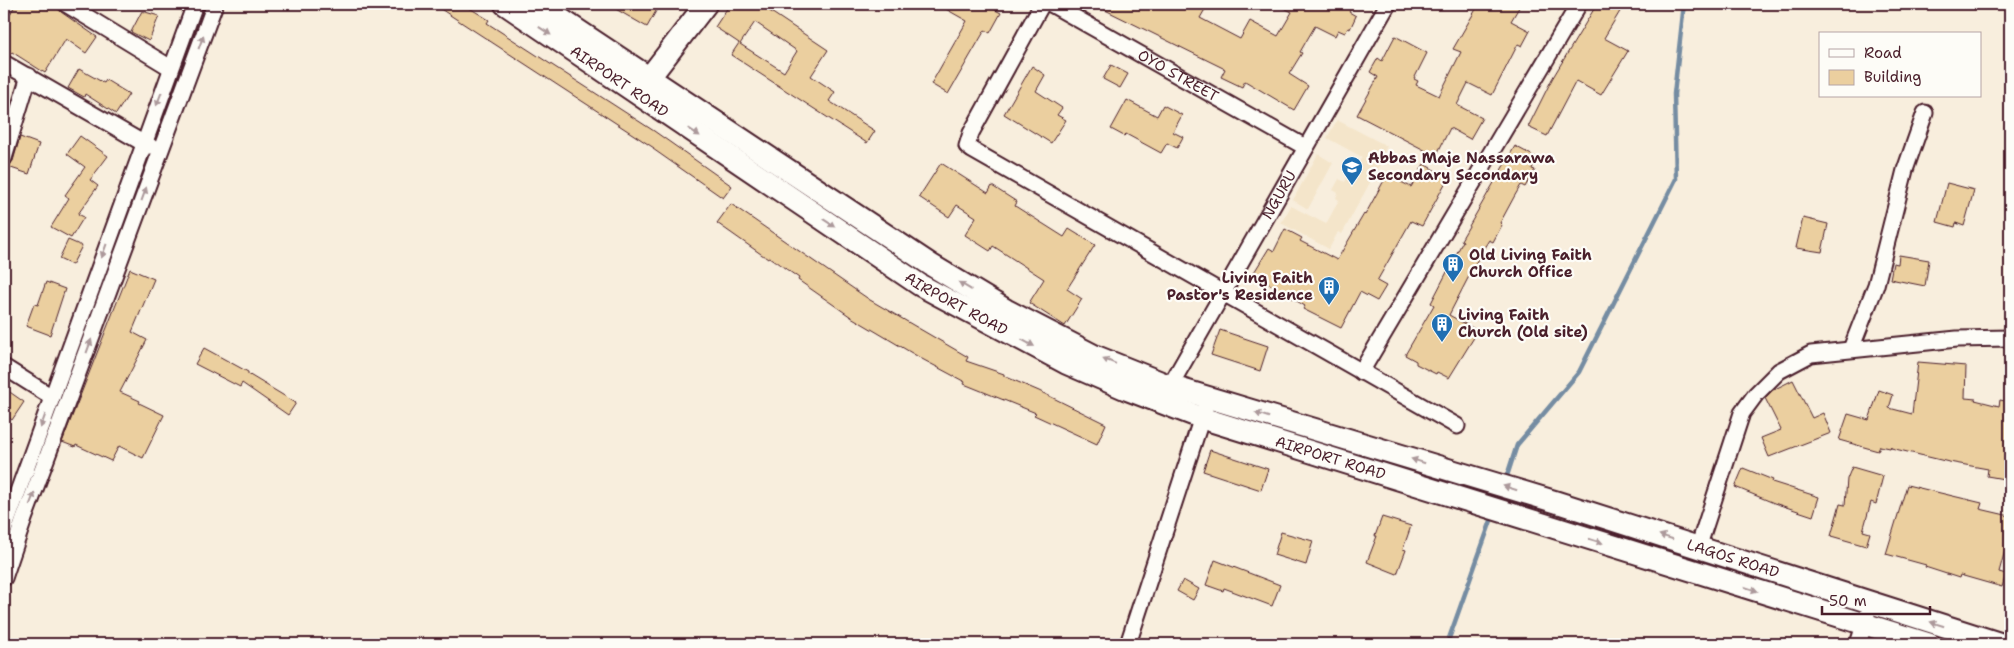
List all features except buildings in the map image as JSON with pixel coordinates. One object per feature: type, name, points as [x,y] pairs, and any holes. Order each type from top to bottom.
[{"type":"main road","name":"AIRPORT ROAD","points":[[505,4],[920,285],[1066,362],[1126,389],[1465,475]]},
{"type":"main road","name":"AIRPORT ROAD","points":[[538,4],[858,218],[1006,310],[1095,356],[1170,386],[1205,408],[1462,498]]},
{"type":"main road","points":[[649,78],[706,4]]},
{"type":"main road","name":"LAGOS ROAD","points":[[1465,475],[1556,502],[2001,644]]},
{"type":"main road","name":"LAGOS ROAD","points":[[1462,498],[1550,526],[1862,634],[1929,644]]},
{"type":"street","points":[[66,4],[171,68]]},
{"type":"street","points":[[4,578],[12,514],[143,143],[195,4]]},
{"type":"street","points":[[4,530],[161,149],[215,4]]},
{"type":"street","points":[[1042,4],[971,133],[967,146],[977,154],[1457,426]]},
{"type":"street","name":"OYO STREET","points":[[1051,4],[1305,147]]},
{"type":"street","points":[[1361,372],[1579,4]]},
{"type":"street","name":"NGURU","points":[[1170,386],[1386,5]]},
{"type":"street","points":[[4,63],[143,143],[161,149]]},
{"type":"street","points":[[4,158],[29,76]]},
{"type":"street","points":[[1851,349],[1876,285],[1905,170],[1925,113]]},
{"type":"street","points":[[1698,548],[1742,414],[1756,394],[1779,372],[1811,354],[1957,339],[2010,338]]},
{"type":"street","points":[[4,367],[52,397]]},
{"type":"street","points":[[1128,644],[1205,408]]},
{"type":"street","points":[[1862,634],[1872,603]]},
{"type":"shaded area","name":"Abbas Maje Nassarawa Secondary Secondary","points":[[1337,120],[1387,146],[1378,163],[1380,164],[1342,234],[1338,232],[1329,249],[1281,223],[1291,206],[1326,224],[1339,200],[1336,198],[1338,193],[1333,190],[1339,179],[1345,182],[1348,176],[1351,177],[1362,157],[1327,138]]},
{"type":"shaded area","name":"Abbas Maje Nassarawa Secondary Secondary","points":[[1318,154],[1333,163],[1308,209],[1293,200]]},
{"type":"waterway","points":[[1505,482],[1517,445],[1579,372],[1676,179],[1674,94],[1684,4]]},
{"type":"waterway","points":[[1447,644],[1493,515]]},
{"type":"place","name":"Abbas Maje Nassarawa Secondary Secondary","points":[[1352,186]]},
{"type":"place","name":"Old Living Faith Church Office","points":[[1453,283]]},
{"type":"place","name":"Living Faith Pastor's Residence","points":[[1329,306]]},
{"type":"place","name":"Living Faith Church (Old site)","points":[[1442,343]]}]
